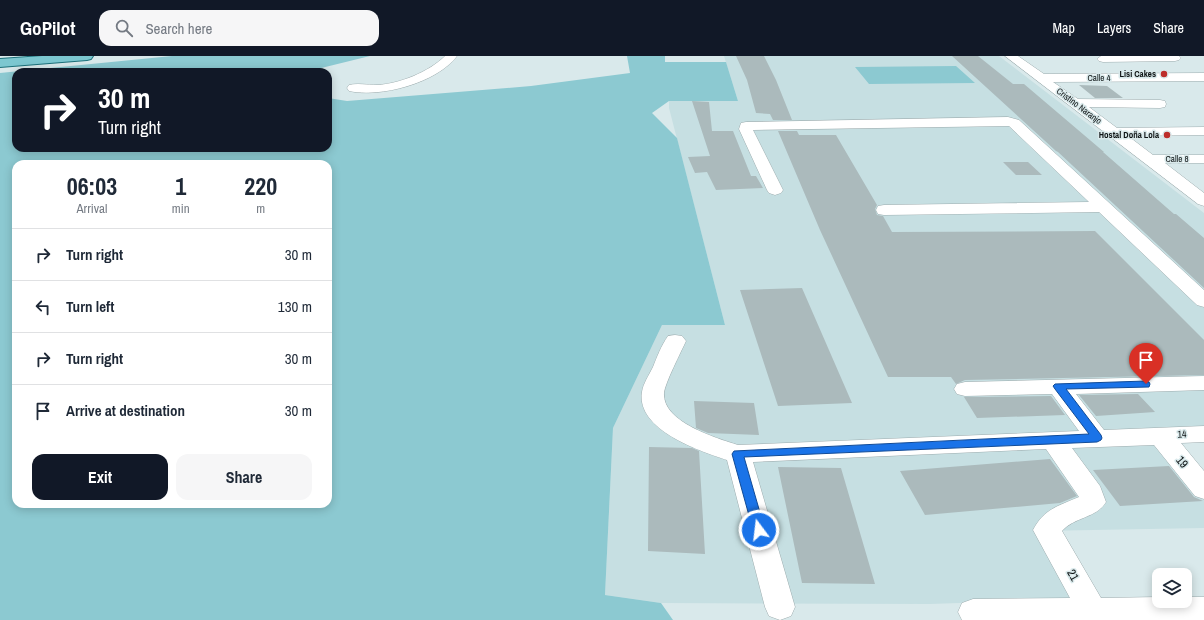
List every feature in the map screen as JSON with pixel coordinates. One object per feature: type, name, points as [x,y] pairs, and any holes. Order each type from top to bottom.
[{"type":"main road","points":[[0,63],[87,56]]},
{"type":"street","points":[[353,88],[384,88],[405,83],[440,66],[451,56]]},
{"type":"street","name":"Cristino Naranjo","points":[[1011,56],[1203,200]]},
{"type":"street","points":[[1103,59],[1174,57],[1204,76]]},
{"type":"street","name":"Calle 4","points":[[1042,78],[1204,76]]},
{"type":"street","points":[[1075,103],[1160,104]]},
{"type":"street","points":[[775,190],[746,129],[746,126],[1001,120],[1014,123],[1204,301]]},
{"type":"street","points":[[1114,132],[1204,131]]},
{"type":"street","name":"Calle 8","points":[[1150,159],[1204,159]]},
{"type":"street","points":[[884,210],[1104,207]]},
{"type":"street","points":[[675,341],[653,393],[654,406],[663,419],[678,429],[713,446],[738,454],[780,607]]},
{"type":"street","points":[[965,389],[1204,383]]},
{"type":"street","points":[[1058,386],[1097,438]]},
{"type":"street","name":"14","points":[[738,454],[1204,434]]},
{"type":"street","name":"19","points":[[1160,435],[1204,489]]},
{"type":"street","name":"21","points":[[1052,440],[1091,493],[1093,502],[1057,518],[1047,530],[1095,615]]},
{"type":"street","points":[[972,612],[1095,615],[1204,610]]},
{"type":"shaded area","points":[[172,56],[370,56],[321,68],[51,68]]},
{"type":"shaded area","points":[[627,56],[665,56],[665,62],[726,62],[738,101],[669,101],[652,113],[677,138],[725,325],[662,325],[613,428],[605,595],[661,603],[673,620],[0,620],[0,73],[12,72],[12,152],[332,152],[332,99],[347,101],[531,86],[630,73]]},
{"type":"shaded area","points":[[724,56],[999,56],[1204,213],[1204,430],[1167,431],[1204,476],[1204,528],[1038,531],[1075,599],[930,604],[661,603],[605,595],[613,428],[662,325],[725,325],[669,108],[669,101],[738,101]]},
{"type":"shaded area","points":[[956,66],[975,83],[869,84],[855,67]]},
{"type":"building","points":[[736,56],[764,56],[776,80],[792,120],[773,120],[770,114],[756,113],[747,80]]},
{"type":"building","points":[[952,56],[978,56],[1013,84],[1024,84],[1174,214],[1176,214],[1204,238],[1204,288],[1058,152]]},
{"type":"building","points":[[1079,85],[1107,86],[1123,98],[1095,98]]},
{"type":"building","points":[[692,101],[709,102],[712,131],[733,131],[751,176],[756,176],[763,188],[716,190],[707,172],[695,173],[688,157],[710,156]]},
{"type":"building","points":[[778,131],[797,131],[799,135],[836,135],[877,205],[875,209],[877,215],[883,216],[892,232],[1095,231],[1204,340],[1204,375],[965,380],[956,384],[951,377],[888,377],[820,230]]},
{"type":"building","points":[[1003,162],[1028,162],[1042,175],[1016,175]]},
{"type":"building","points":[[802,288],[852,403],[778,406],[740,290]]},
{"type":"building","points":[[1138,394],[1155,412],[1096,416],[1079,395]]},
{"type":"building","points":[[1051,396],[1065,415],[977,418],[964,397]]},
{"type":"building","points":[[694,401],[754,403],[759,435],[708,433],[696,428]]},
{"type":"building","points":[[649,447],[692,448],[699,451],[705,554],[648,551]]},
{"type":"building","points":[[1050,459],[1077,496],[1060,503],[925,515],[900,471]]},
{"type":"building","points":[[1169,466],[1194,497],[1203,501],[1120,506],[1093,470]]},
{"type":"building","points":[[778,467],[841,468],[875,584],[802,583]]},
{"type":"place","name":"Lisi Cakes","points":[[1164,74]]},
{"type":"place","name":"Hostal Doña Lola","points":[[1167,135]]},
{"type":"route","points":[[759,530],[738,454],[1097,438],[1058,386],[1146,384]]}]
